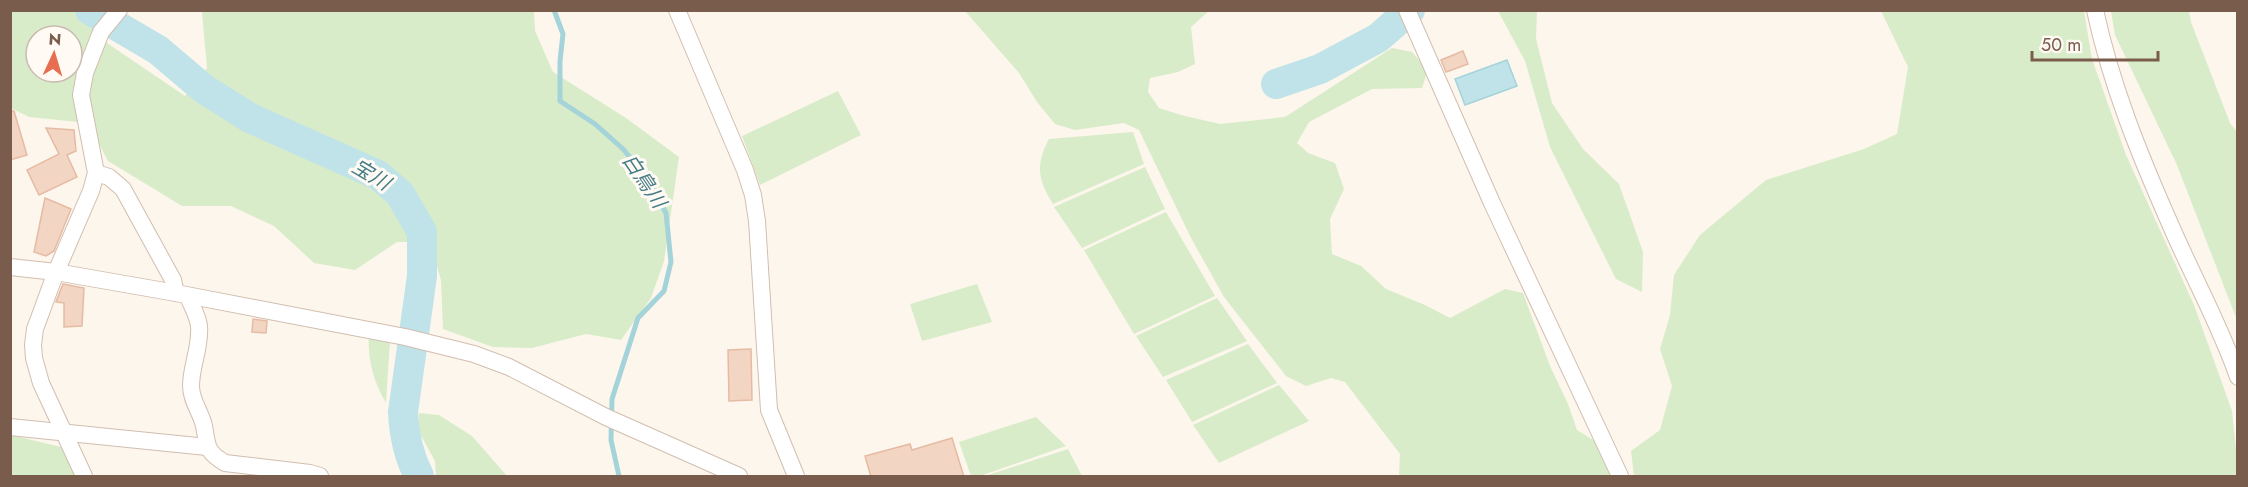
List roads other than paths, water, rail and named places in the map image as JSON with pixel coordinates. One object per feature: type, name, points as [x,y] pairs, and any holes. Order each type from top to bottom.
[{"type":"street","points":[[84,477],[41,382],[34,358],[34,329],[91,191],[96,173],[81,95],[85,73],[101,32],[119,10]]},
{"type":"street","points":[[677,10],[745,170],[753,195],[757,221],[769,410],[796,477]]},
{"type":"street","points":[[2095,10],[2121,105],[2170,225],[2238,377]]},
{"type":"street","points":[[1409,15],[1492,203],[1620,477]]},
{"type":"street","points":[[96,173],[109,177],[123,189],[199,324],[191,393],[203,423],[207,447],[213,456],[225,463],[310,473],[320,477]]},
{"type":"street","points":[[10,267],[56,272],[182,295],[405,337],[474,354],[509,367],[606,417],[739,477]]},
{"type":"street","points":[[10,427],[207,447]]},
{"type":"water","points":[[1507,60],[1517,86],[1465,105],[1455,79]]},
{"type":"waterway","name":"宝川","points":[[90,10],[158,50],[204,89],[250,118],[378,175],[400,194],[422,232],[422,276],[403,412],[407,445],[419,476]]},
{"type":"waterway","name":"白鳥川","points":[[554,10],[563,34],[560,101],[595,124],[623,149],[645,175],[666,213],[671,262],[664,291],[638,318],[612,399],[611,440],[619,476]]},
{"type":"waterway","points":[[1276,84],[1320,69],[1378,38],[1410,10]]}]
